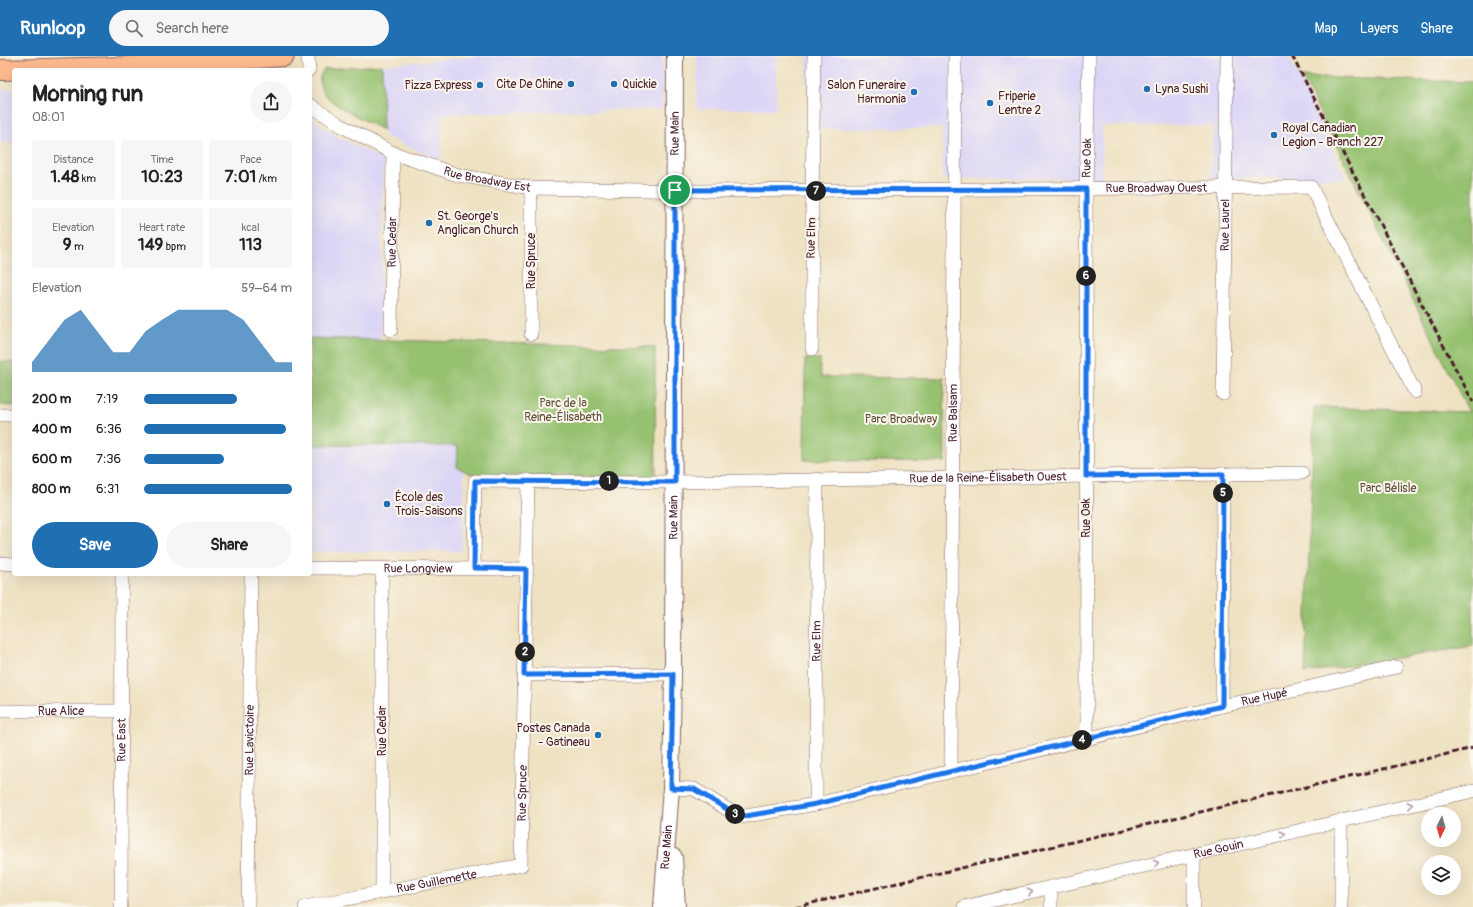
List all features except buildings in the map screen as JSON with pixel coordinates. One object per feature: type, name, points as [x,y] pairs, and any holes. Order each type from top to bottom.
[{"type":"main road","points":[[41,68],[123,64],[237,65],[284,56]]},
{"type":"main road","points":[[0,70],[12,69]]},
{"type":"street","points":[[308,56],[309,68]]},
{"type":"street","name":"Rue Main","points":[[662,907],[671,788],[673,674],[675,482],[674,56]]},
{"type":"street","name":"Rue Elm","points":[[812,349],[814,56]]},
{"type":"street","name":"Rue Balsam","points":[[951,770],[955,56]]},
{"type":"street","name":"Rue Oak","points":[[1086,739],[1086,189],[1089,56]]},
{"type":"street","name":"Rue Laurel","points":[[1223,394],[1227,56]]},
{"type":"street","name":"Rue Broadway Est","points":[[312,107],[342,126],[393,153],[458,175],[531,188],[675,190]]},
{"type":"street","name":"Rue Cedar","points":[[391,330],[393,153]]},
{"type":"street","name":"Rue Broadway Ouest","points":[[675,190],[812,191],[1311,187],[1415,392]]},
{"type":"street","name":"Rue Spruce","points":[[531,188],[531,334]]},
{"type":"street","points":[[0,415],[12,415]]},
{"type":"street","name":"Rue de la Reine-Élisabeth Ouest","points":[[474,568],[475,481],[528,480],[675,482],[1302,473]]},
{"type":"street","points":[[1222,706],[1223,474]]},
{"type":"street","name":"Rue Elm","points":[[816,804],[817,479]]},
{"type":"street","name":"Rue Spruce","points":[[521,866],[528,480]]},
{"type":"street","points":[[0,563],[12,564]]},
{"type":"street","name":"Rue Longview","points":[[312,568],[526,569]]},
{"type":"street","name":"Rue Cedar","points":[[382,569],[382,892]]},
{"type":"street","name":"Rue East","points":[[121,907],[122,576]]},
{"type":"street","name":"Rue Lavictoire","points":[[248,907],[251,576]]},
{"type":"street","name":"Rue Hupé","points":[[671,788],[694,789],[740,817],[816,804],[951,770],[1222,706],[1396,667]]},
{"type":"street","points":[[524,675],[673,674]]},
{"type":"street","name":"Rue Alice","points":[[0,711],[122,711]]},
{"type":"street","name":"Rue Main","points":[[671,788],[677,907]]},
{"type":"street","name":"Rue Gouin","points":[[964,907],[1473,791]]},
{"type":"street","points":[[1340,907],[1341,821]]},
{"type":"street","points":[[1194,854],[1194,907]]},
{"type":"street","name":"Rue Guillemette","points":[[305,907],[521,866]]},
{"type":"street","points":[[1051,887],[1051,907]]},
{"type":"shaded area","points":[[482,56],[663,56],[662,109],[441,114],[441,160],[383,135],[382,65]]},
{"type":"shaded area","points":[[697,56],[776,56],[776,109],[697,109]]},
{"type":"shaded area","points":[[807,56],[1289,56],[1346,179],[1211,178],[1213,125],[1102,126],[1102,178],[943,179],[942,128],[809,129]]},
{"type":"shaded area","points":[[12,89],[12,143],[0,143],[0,90]]},
{"type":"shaded area","points":[[312,118],[338,137],[383,159],[381,340],[312,338]]},
{"type":"shaded area","name":"École des Trois-Saisons","points":[[312,445],[458,446],[457,467],[464,471],[462,551],[312,552]]},
{"type":"green space","points":[[382,65],[383,130],[336,104],[325,95],[321,89],[320,78],[325,69]]},
{"type":"green space","name":"Parc Bélisle","points":[[1302,77],[1473,82],[1473,646],[1305,673],[1314,407],[1469,412]]},
{"type":"green space","name":"Parc de la Reine-Élisabeth","points":[[312,338],[655,347],[656,478],[473,475],[457,467],[458,446],[312,445]]},
{"type":"green space","name":"Parc Broadway","points":[[805,359],[820,359],[821,377],[944,378],[945,462],[804,460]]},
{"type":"green space","points":[[0,361],[12,362],[12,406],[0,405]]},
{"type":"railway","points":[[1292,56],[1473,402]]},
{"type":"railway","points":[[795,907],[1473,748]]},
{"type":"place","name":"Cite De Chine","points":[[571,84]]},
{"type":"place","name":"Quickie","points":[[614,84]]},
{"type":"place","name":"Pizza Express","points":[[480,85]]},
{"type":"place","name":"Lyna Sushi","points":[[1147,89]]},
{"type":"place","name":"Salon Funeraire Harmonia","points":[[914,92]]},
{"type":"place","name":"Friperie Lentre 2","points":[[990,103]]},
{"type":"place","name":"Royal Canadian Legion - Branch 227","points":[[1274,135]]},
{"type":"place","name":"St. George's Anglican Church","points":[[429,223]]},
{"type":"place","name":"École des Trois-Saisons","points":[[387,504]]},
{"type":"place","name":"Postes Canada - Gatineau","points":[[598,735]]},
{"type":"route","points":[[1086,189],[1086,476],[1223,474],[1222,706],[951,770],[816,804],[740,817],[694,789],[671,788],[673,674],[524,675],[526,569],[474,568],[475,481],[528,480],[675,482],[675,190],[1086,189]]}]
